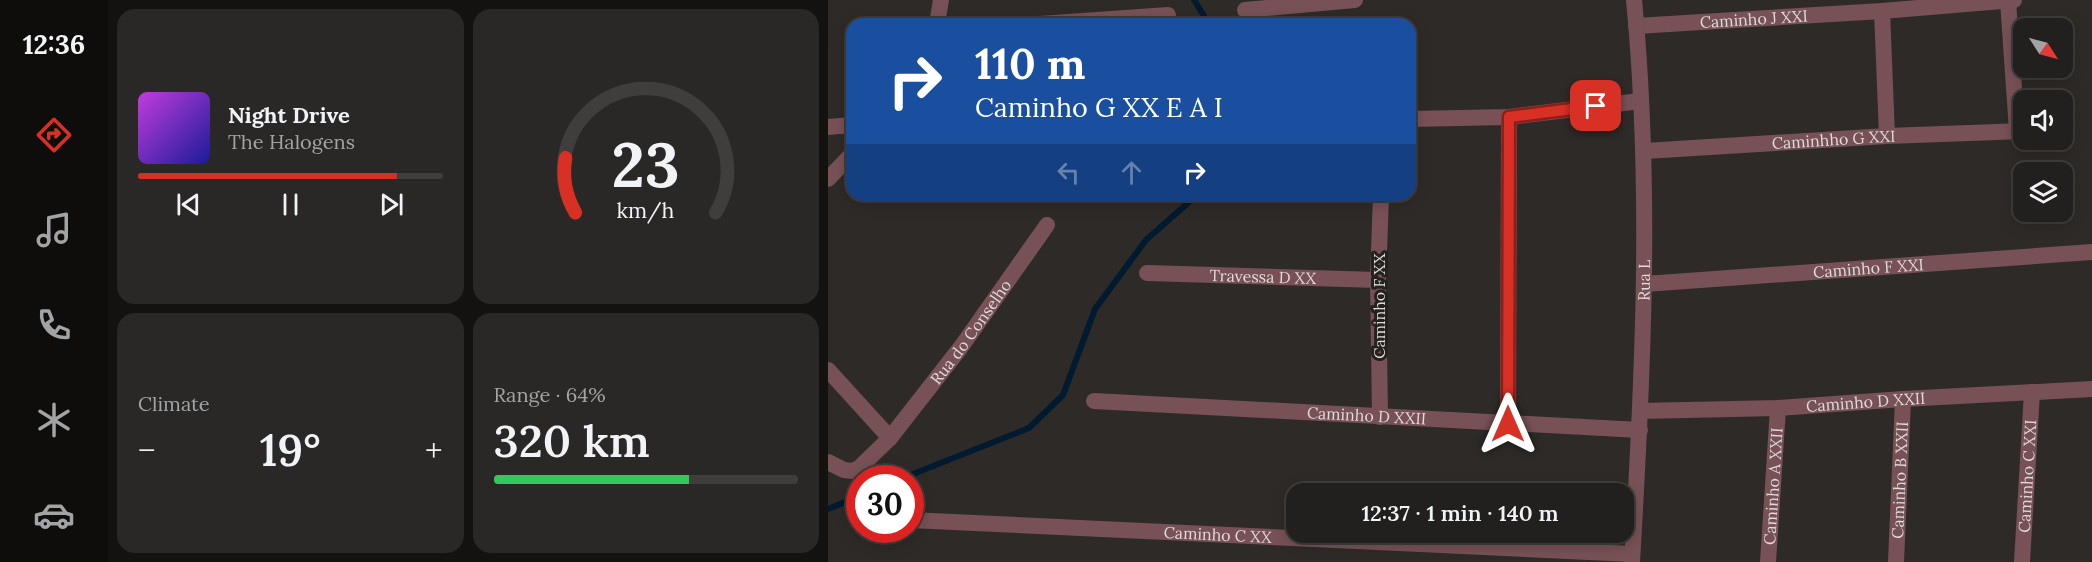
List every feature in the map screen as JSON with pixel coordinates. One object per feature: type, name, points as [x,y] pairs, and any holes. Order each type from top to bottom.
[{"type":"street","points":[[938,18],[941,0]]},
{"type":"street","points":[[1245,10],[1355,0]]},
{"type":"street","name":"Rua L","points":[[1632,558],[1640,430],[1645,285],[1645,151],[1634,0]]},
{"type":"street","points":[[2011,0],[2017,90]]},
{"type":"street","name":"Caminho J XXI","points":[[1636,26],[1882,11],[2011,0]]},
{"type":"street","points":[[1882,11],[1887,136]]},
{"type":"street","points":[[1125,18],[1168,15]]},
{"type":"street","points":[[1416,119],[1509,117],[1640,102]]},
{"type":"street","points":[[1508,424],[1509,117]]},
{"type":"street","points":[[828,127],[846,126]]},
{"type":"street","name":"Caminhho G XXI","points":[[1645,151],[1887,136],[2013,131]]},
{"type":"street","points":[[828,179],[846,163]]},
{"type":"street","name":"Caminho F XX","points":[[1380,417],[1378,280],[1382,201]]},
{"type":"street","name":"Rua do Conselho","points":[[828,462],[852,471],[859,468],[890,438],[961,347],[1047,225]]},
{"type":"street","name":"Caminho F XXI","points":[[1645,285],[2092,252]]},
{"type":"street","name":"Travessa D XX","points":[[1147,273],[1378,280]]},
{"type":"street","points":[[828,370],[890,438]]},
{"type":"street","name":"Caminho D XXII","points":[[1640,411],[1778,408],[2092,389]]},
{"type":"street","name":"Caminho C XXI","points":[[2022,562],[2032,392]]},
{"type":"street","name":"Caminho B XXII","points":[[1896,562],[1903,399]]},
{"type":"street","name":"Caminho D XXII","points":[[1094,401],[1640,430]]},
{"type":"street","name":"Caminho A XXII","points":[[1768,562],[1778,408]]},
{"type":"street","name":"Caminho C XX","points":[[924,521],[1632,558]]},
{"type":"waterway","points":[[1194,0],[1205,18]]},
{"type":"waterway","points":[[924,470],[1029,428],[1063,395],[1095,309],[1146,240],[1190,201]]},
{"type":"waterway","points":[[828,509],[846,502]]},
{"type":"route","points":[[1508,424],[1509,117],[1596,106]]}]
